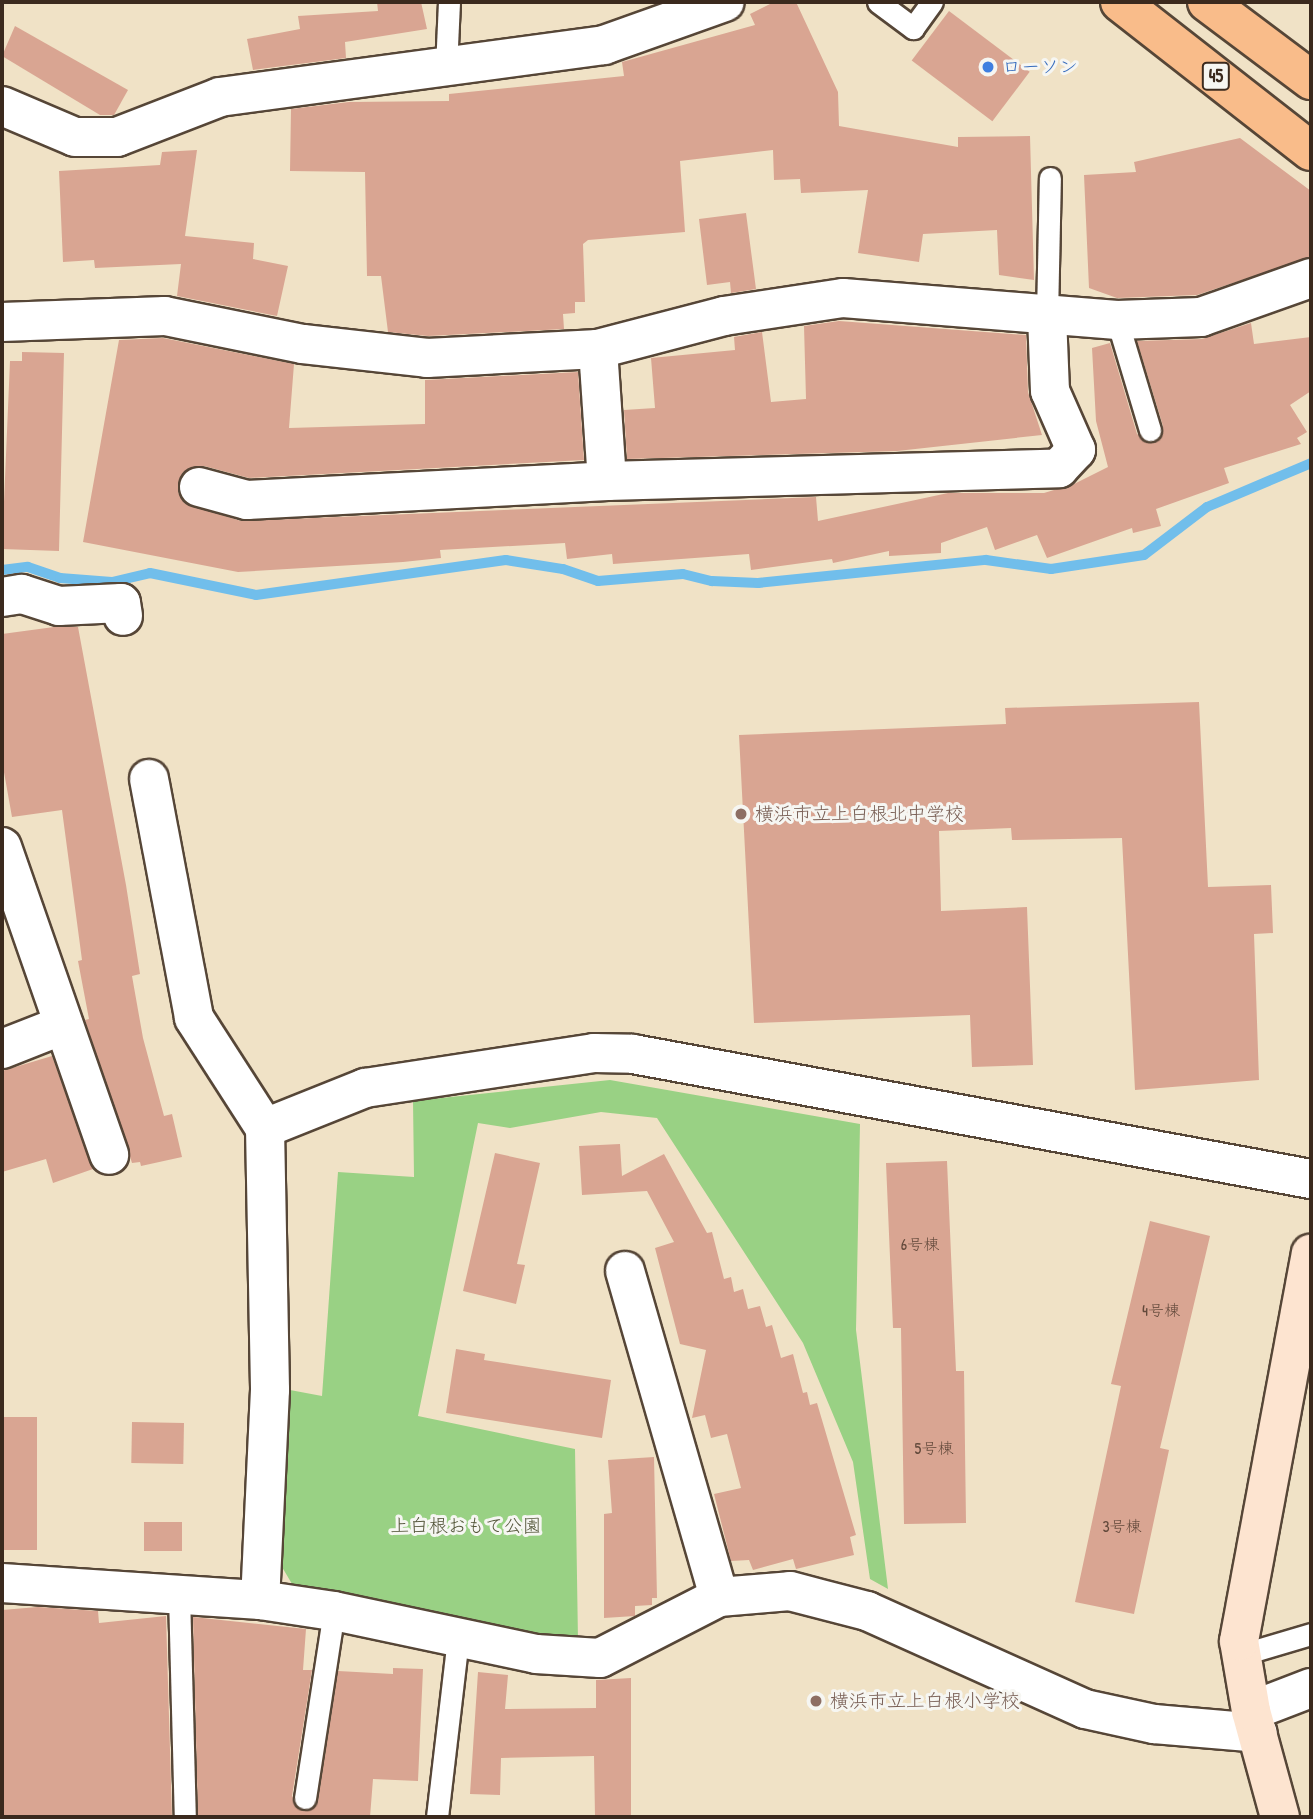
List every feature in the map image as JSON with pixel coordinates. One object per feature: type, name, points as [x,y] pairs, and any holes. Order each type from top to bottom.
[{"type":"main road","name":"45","points":[[1120,2],[1311,151]]},
{"type":"main road","points":[[1209,2],[1311,80]]},
{"type":"street","points":[[2,106],[75,137],[117,137],[220,97],[604,45],[725,2]]},
{"type":"street","points":[[2,322],[165,316],[303,344],[428,358],[598,349],[724,316],[844,298],[1117,320],[1201,317],[1311,278]]},
{"type":"street","points":[[199,487],[247,500],[607,481],[1059,468],[1076,450],[1051,391],[1047,316]]},
{"type":"street","points":[[598,349],[607,481]]},
{"type":"street","points":[[2,597],[22,594],[59,606],[121,603],[123,616]]},
{"type":"street","points":[[149,779],[194,1018],[265,1128],[270,1390],[260,1600]]},
{"type":"street","points":[[2,847],[109,1155]]},
{"type":"street","points":[[2,1049],[63,1025]]},
{"type":"street","points":[[265,1128],[365,1088],[593,1053],[633,1054],[1311,1179]]},
{"type":"street","points":[[1280,1817],[1240,1655],[1311,1254]]},
{"type":"street","points":[[625,1271],[719,1597]]},
{"type":"street","points":[[2,1583],[260,1600],[334,1611],[536,1654],[600,1658],[719,1597],[790,1591],[867,1611],[1085,1709],[1154,1724],[1255,1722],[1311,1688]]},
{"type":"lane","points":[[446,68],[449,2]]},
{"type":"lane","points":[[878,2],[913,28],[932,2]]},
{"type":"lane","points":[[1047,316],[1050,178]]},
{"type":"lane","points":[[1117,320],[1150,430]]},
{"type":"lane","points":[[179,1594],[185,1817]]},
{"type":"lane","points":[[305,1798],[334,1611]]},
{"type":"lane","points":[[1240,1655],[1311,1634]]},
{"type":"lane","points":[[437,1817],[458,1637]]},
{"type":"green space","name":"上白根おもて公園","points":[[610,1080],[860,1124],[856,1330],[888,1589],[870,1579],[853,1462],[803,1343],[657,1118],[601,1112],[510,1128],[478,1123],[418,1416],[575,1449],[578,1641],[537,1641],[295,1589],[282,1567],[290,1390],[322,1396],[338,1172],[414,1177],[413,1101]]},
{"type":"building","points":[[377,2],[421,2],[427,29],[345,42],[346,58],[253,70],[247,39],[300,29],[298,16],[378,11]]},
{"type":"building","points":[[774,2],[796,2],[838,92],[839,126],[958,147],[958,137],[1030,136],[1034,280],[999,275],[997,230],[923,234],[919,262],[858,253],[868,190],[801,193],[800,179],[774,180],[773,150],[680,161],[685,232],[588,240],[583,244],[585,302],[575,302],[575,313],[563,314],[564,329],[428,336],[388,332],[381,276],[367,276],[365,172],[290,171],[291,109],[349,102],[449,101],[449,94],[624,76],[622,62],[755,25],[750,14]]},
{"type":"building","points":[[949,11],[1030,72],[992,121],[912,61]]},
{"type":"building","points":[[15,26],[128,90],[114,115],[100,115],[2,56]]},
{"type":"building","points":[[1240,138],[1311,191],[1311,257],[1197,295],[1117,298],[1089,288],[1084,175],[1136,172],[1134,162]]},
{"type":"building","points":[[197,150],[185,236],[254,243],[253,259],[288,266],[277,316],[177,296],[181,264],[95,268],[94,260],[63,262],[59,171],[160,165],[162,152]]},
{"type":"building","points":[[746,213],[756,289],[731,293],[730,282],[707,285],[699,219]]},
{"type":"building","points":[[839,321],[1026,335],[1028,392],[1042,435],[897,451],[627,459],[624,410],[655,408],[651,358],[735,350],[734,337],[762,332],[771,402],[806,399],[804,326]]},
{"type":"building","points":[[1251,323],[1254,344],[1311,337],[1311,391],[1290,405],[1307,432],[1297,438],[1301,444],[1224,468],[1229,483],[1156,509],[1161,526],[1133,533],[1132,528],[1047,558],[1037,535],[995,550],[987,527],[941,543],[941,553],[889,556],[889,551],[833,563],[832,559],[751,570],[749,554],[613,564],[612,554],[567,559],[565,543],[440,550],[441,558],[403,562],[238,572],[83,542],[119,340],[163,338],[294,364],[289,428],[425,424],[425,380],[578,372],[584,460],[249,478],[204,466],[183,472],[178,492],[184,503],[241,521],[816,497],[818,521],[948,493],[1044,493],[1074,484],[1108,467],[1096,421],[1092,348],[1110,343],[1137,434],[1153,443],[1160,438],[1163,426],[1137,341],[1202,339]]},
{"type":"building","points":[[22,352],[64,353],[59,551],[2,549],[10,361],[22,361]]},
{"type":"building","points":[[54,627],[78,627],[126,885],[140,974],[132,976],[143,1038],[164,1116],[172,1114],[182,1157],[141,1166],[140,1162],[132,1163],[85,1020],[89,1019],[78,961],[82,960],[62,810],[12,817],[2,761],[2,634]]},
{"type":"building","points":[[1199,702],[1208,887],[1271,885],[1273,933],[1254,934],[1259,1080],[1135,1090],[1122,838],[1012,840],[1011,828],[939,831],[941,911],[1027,907],[1033,1065],[972,1067],[970,1015],[754,1023],[739,735],[1006,724],[1005,708]]},
{"type":"building","points":[[52,1056],[93,1169],[53,1183],[46,1159],[2,1172],[2,1071]]},
{"type":"building","points":[[620,1144],[622,1176],[664,1154],[707,1233],[712,1232],[724,1279],[731,1277],[734,1292],[743,1289],[748,1309],[760,1306],[766,1327],[772,1325],[781,1358],[793,1354],[803,1393],[807,1392],[810,1405],[817,1403],[856,1535],[850,1537],[854,1555],[796,1569],[793,1559],[753,1570],[749,1560],[731,1561],[714,1494],[741,1488],[727,1434],[711,1438],[705,1415],[692,1418],[706,1350],[680,1344],[655,1248],[674,1242],[647,1191],[582,1195],[579,1146]]},
{"type":"building","points":[[495,1153],[540,1163],[517,1264],[525,1265],[516,1304],[463,1291]]},
{"type":"building","points":[[947,1161],[956,1371],[964,1371],[966,1523],[904,1524],[901,1328],[893,1328],[886,1163]]},
{"type":"building","points":[[1150,1221],[1210,1236],[1160,1448],[1169,1450],[1134,1614],[1075,1602],[1121,1386],[1111,1384]]},
{"type":"building","points":[[456,1349],[485,1354],[484,1360],[611,1380],[602,1438],[446,1413]]},
{"type":"building","points":[[2,1417],[37,1417],[37,1550],[2,1550]]},
{"type":"building","points":[[132,1422],[184,1423],[183,1464],[131,1463]]},
{"type":"building","points":[[654,1457],[657,1598],[652,1598],[652,1605],[635,1606],[635,1616],[604,1618],[604,1514],[612,1513],[608,1460]]},
{"type":"building","points":[[144,1522],[182,1522],[182,1551],[144,1551]]},
{"type":"building","points":[[38,1607],[98,1611],[99,1623],[166,1616],[172,1817],[2,1817],[2,1610]]},
{"type":"building","points":[[193,1617],[306,1629],[303,1670],[312,1670],[292,1796],[302,1811],[310,1810],[318,1800],[338,1671],[393,1674],[393,1668],[423,1669],[418,1781],[373,1779],[370,1817],[198,1817]]},
{"type":"building","points":[[478,1672],[508,1675],[505,1709],[596,1708],[596,1680],[631,1678],[631,1817],[595,1817],[594,1756],[501,1758],[500,1795],[470,1794]]},
{"type":"waterway","points":[[2,570],[28,567],[60,578],[112,582],[150,573],[256,595],[506,560],[563,569],[598,581],[683,574],[712,581],[758,583],[986,560],[1051,569],[1144,555],[1207,507],[1311,463]]},
{"type":"place","name":"ローソン","points":[[988,67]]},
{"type":"place","name":"横浜市立上白根北中学校","points":[[741,814]]},
{"type":"place","name":"横浜市立上白根小学校","points":[[816,1701]]}]
